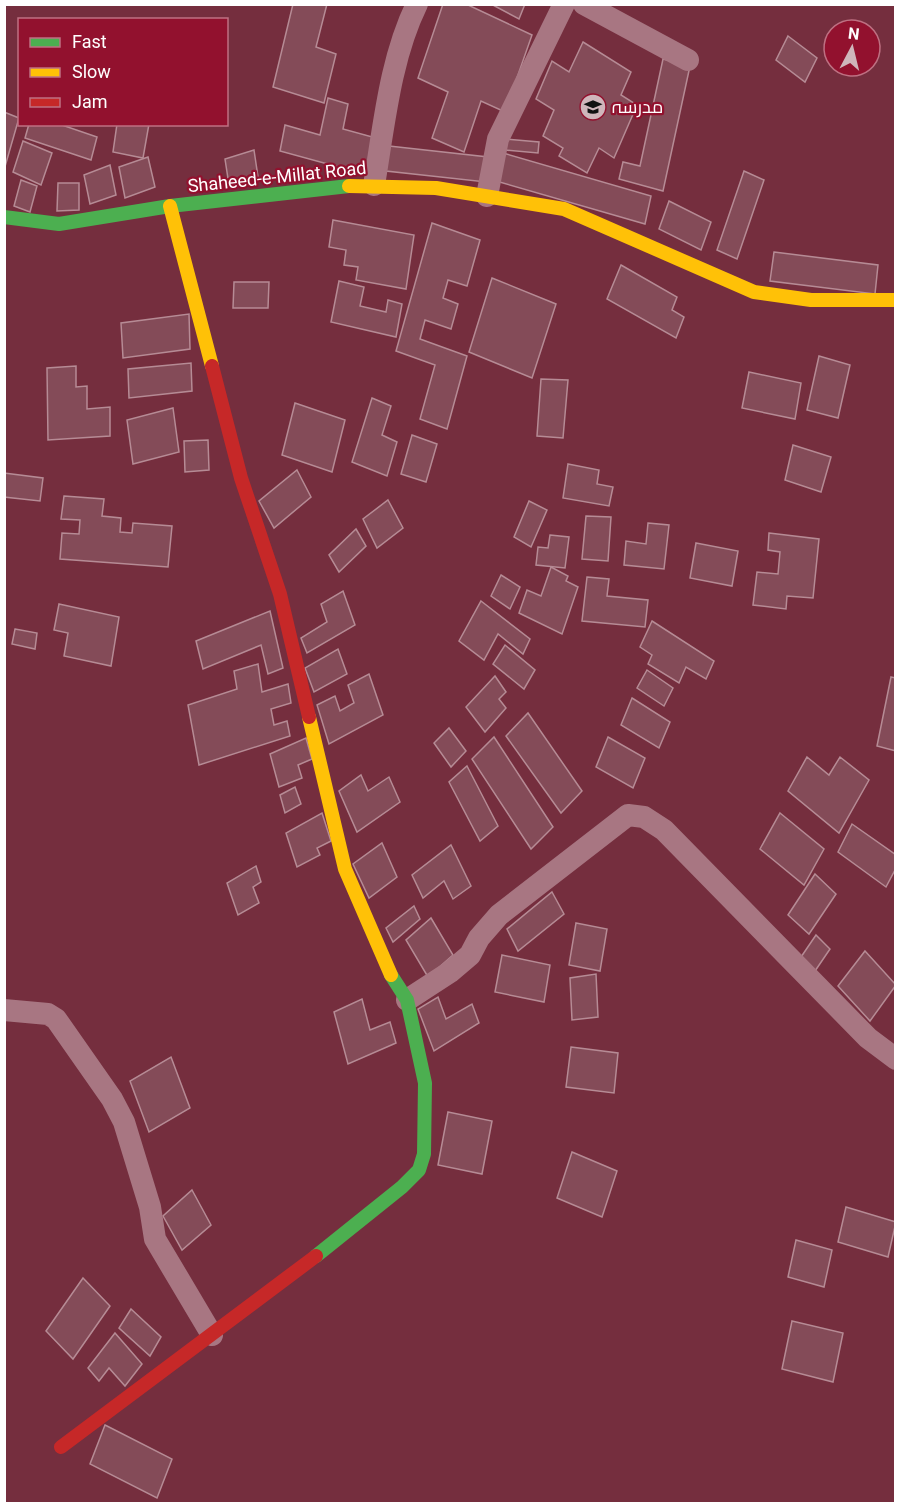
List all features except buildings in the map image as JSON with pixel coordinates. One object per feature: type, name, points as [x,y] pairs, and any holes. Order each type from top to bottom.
[{"type":"street","points":[[374,185],[390,95],[408,22],[417,4]]},
{"type":"street","points":[[487,196],[498,138],[564,4]]},
{"type":"street","points":[[584,4],[688,60]]},
{"type":"street","name":"Shaheed-e-Millat Road","points":[[4,217],[59,224],[170,206],[374,185],[436,188],[564,209],[754,291],[811,300],[896,300]]},
{"type":"street","points":[[61,1447],[267,1295],[419,1170],[424,1154],[425,1083],[407,1000],[385,964],[345,869],[280,594],[241,478],[170,206]]},
{"type":"street","points":[[407,1000],[450,972],[470,955],[479,938],[500,915],[628,815],[644,817],[664,830],[868,1038],[896,1059]]},
{"type":"street","points":[[4,1010],[48,1014],[56,1019],[112,1099],[124,1122],[150,1207],[155,1239],[212,1335]]},
{"type":"traffic: fast","points":[[4,217],[59,224],[170,206],[349,186]]},
{"type":"traffic: fast","points":[[316,1256],[402,1187],[419,1170],[424,1154],[425,1083],[407,1000],[391,975]]},
{"type":"traffic: slow","points":[[349,186],[436,188],[564,209],[754,292],[811,300],[896,300]]},
{"type":"traffic: slow","points":[[170,206],[212,366]]},
{"type":"traffic: slow","points":[[309,717],[345,869],[391,975]]},
{"type":"traffic: jam","points":[[212,366],[241,478],[280,594],[309,717]]},
{"type":"traffic: jam","points":[[61,1447],[316,1256]]},
{"type":"place","name":"مدرسہ","points":[[593,107]]}]
